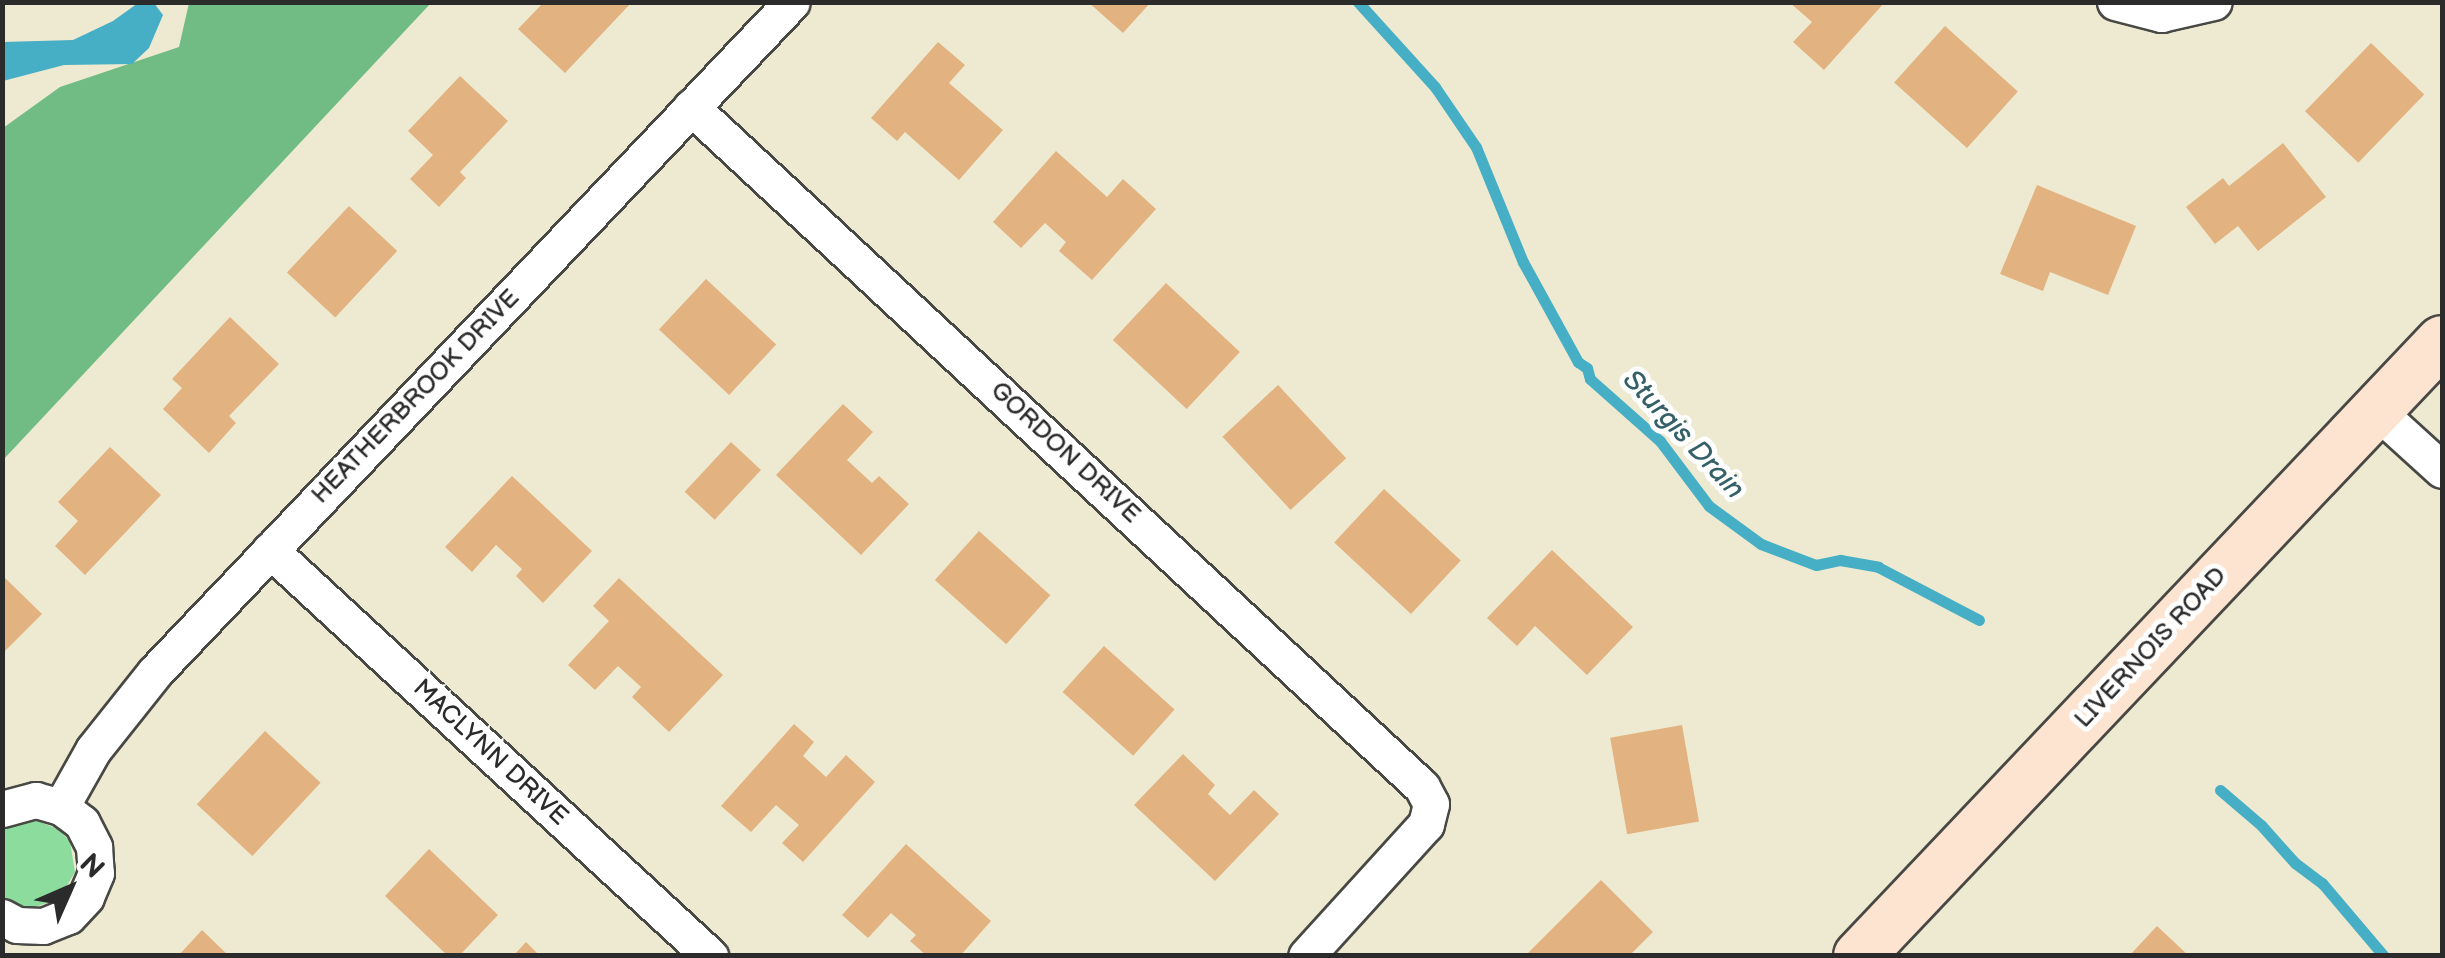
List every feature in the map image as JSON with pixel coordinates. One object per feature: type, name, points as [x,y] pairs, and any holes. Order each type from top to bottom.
[{"type":"main road","name":"LIVERNOIS ROAD","points":[[1860,956],[2442,341]]},
{"type":"street","name":"HEATHERBROOK DRIVE","points":[[61,807],[93,750],[125,707],[792,2]]},
{"type":"street","points":[[2115,2],[2161,14],[2190,11],[2214,2]]},
{"type":"street","name":"GORDON DRIVE","points":[[691,108],[1409,770],[1430,804],[1426,824],[1306,956]]},
{"type":"street","points":[[2376,410],[2442,470]]},
{"type":"street","name":"MACLYNN DRIVE","points":[[270,550],[710,956]]},
{"type":"street","points":[[2,809],[36,800],[61,807],[82,823],[94,846],[96,872],[86,897],[68,916],[43,926],[16,924],[2,917]]},
{"type":"green space","points":[[189,3],[431,3],[3,460],[3,128],[60,87],[179,47]]},
{"type":"green space","points":[[33,819],[60,830],[70,842],[75,872],[59,899],[29,909],[3,898],[3,829]]},
{"type":"water","points":[[138,3],[154,3],[163,15],[149,48],[132,64],[64,65],[3,81],[3,42],[73,40],[113,21]]},
{"type":"building","points":[[544,2],[632,2],[565,73],[518,29]]},
{"type":"building","points":[[1088,2],[1151,2],[1123,33]]},
{"type":"building","points":[[1789,2],[1885,2],[1824,70],[1793,42],[1812,22]]},
{"type":"building","points":[[1945,26],[2018,92],[1967,148],[1894,82]]},
{"type":"building","points":[[938,42],[965,65],[949,83],[1003,130],[959,180],[905,132],[897,141],[871,118]]},
{"type":"building","points":[[2371,43],[2424,94],[2358,163],[2305,111]]},
{"type":"building","points":[[460,76],[508,121],[460,172],[466,178],[439,207],[410,179],[433,155],[408,131]]},
{"type":"building","points":[[2283,143],[2326,197],[2258,251],[2238,226],[2215,244],[2186,207],[2223,178],[2229,186]]},
{"type":"building","points":[[1056,151],[1107,197],[1123,179],[1156,209],[1092,280],[1059,251],[1066,242],[1045,223],[1021,248],[993,222]]},
{"type":"building","points":[[2037,185],[2136,226],[2108,295],[2050,272],[2043,291],[2000,274]]},
{"type":"building","points":[[349,206],[397,251],[335,318],[287,273]]},
{"type":"building","points":[[706,279],[776,344],[729,395],[659,329]]},
{"type":"building","points":[[1166,283],[1240,352],[1187,409],[1113,340]]},
{"type":"building","points":[[230,317],[279,364],[229,416],[236,423],[209,453],[163,409],[182,388],[172,379]]},
{"type":"building","points":[[1278,385],[1346,458],[1291,510],[1222,437]]},
{"type":"building","points":[[843,404],[873,432],[847,460],[872,483],[879,476],[909,504],[861,555],[776,475]]},
{"type":"building","points":[[731,442],[761,470],[715,520],[685,492]]},
{"type":"building","points":[[110,447],[161,495],[85,575],[55,546],[78,521],[58,502]]},
{"type":"building","points":[[512,476],[592,551],[543,603],[516,576],[522,569],[496,545],[472,572],[445,547]]},
{"type":"building","points":[[1384,489],[1461,561],[1411,614],[1334,542]]},
{"type":"building","points":[[979,531],[1050,595],[1006,644],[935,580]]},
{"type":"building","points":[[1552,550],[1633,627],[1587,675],[1535,626],[1517,646],[1487,618]]},
{"type":"building","points":[[2,575],[42,614],[2,654]]},
{"type":"building","points":[[619,578],[723,675],[669,732],[632,697],[641,687],[618,666],[595,690],[568,665],[609,621],[593,606]]},
{"type":"building","points":[[1104,646],[1175,710],[1133,756],[1063,692]]},
{"type":"building","points":[[794,724],[814,742],[803,756],[826,777],[846,755],[875,782],[803,862],[782,843],[799,825],[776,805],[751,832],[721,806]]},
{"type":"building","points":[[1682,725],[1699,822],[1627,834],[1610,738]]},
{"type":"building","points":[[265,731],[321,783],[252,856],[197,804]]},
{"type":"building","points":[[1183,754],[1215,785],[1208,794],[1230,815],[1254,790],[1279,814],[1215,881],[1134,805]]},
{"type":"building","points":[[906,844],[991,921],[960,956],[927,956],[910,941],[916,935],[891,913],[868,938],[842,915]]},
{"type":"building","points":[[429,849],[498,915],[459,956],[448,956],[385,896]]},
{"type":"building","points":[[1601,880],[1653,932],[1629,956],[1531,956],[1528,953]]},
{"type":"building","points":[[2157,926],[2189,956],[2129,956]]},
{"type":"building","points":[[202,930],[229,956],[178,956]]},
{"type":"building","points":[[526,942],[540,956],[513,956]]},
{"type":"waterway","name":"Sturgis Drain","points":[[1358,2],[1435,87],[1476,147],[1523,262],[1578,362],[1587,368],[1590,379],[1660,441],[1709,506],[1761,544],[1816,565],[1840,560],[1878,567],[1979,620]]},
{"type":"waterway","name":"Sturgis Drain","points":[[2220,790],[2261,825],[2295,863],[2322,883],[2384,956]]}]
